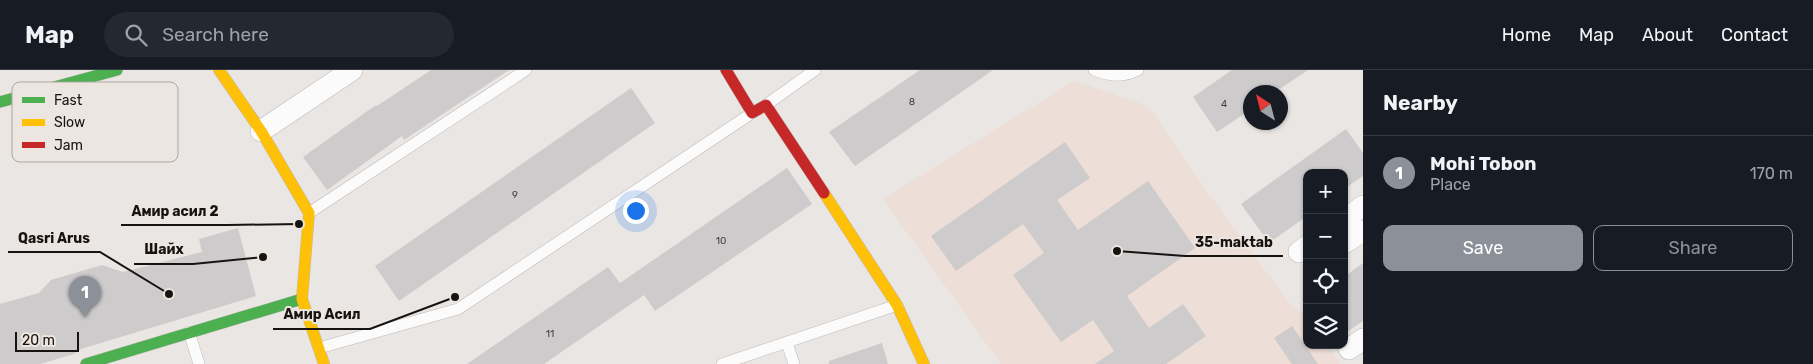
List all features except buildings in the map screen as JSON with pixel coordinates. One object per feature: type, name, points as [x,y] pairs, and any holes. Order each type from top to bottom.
[{"type":"street","points":[[73,82],[117,70]]},
{"type":"street","points":[[219,70],[261,130],[309,212],[302,299],[324,364]]},
{"type":"street","points":[[261,130],[352,70]]},
{"type":"street","points":[[726,70],[752,113],[766,105],[897,305],[924,364]]},
{"type":"street","points":[[1348,217],[1363,206]]},
{"type":"street","points":[[1348,240],[1363,231]]},
{"type":"street","points":[[86,364],[302,299]]},
{"type":"lane","points":[[309,212],[526,70]]},
{"type":"lane","points":[[766,105],[815,70]]},
{"type":"lane","points":[[1094,70],[1110,76],[1130,74],[1138,70]]},
{"type":"lane","points":[[319,348],[458,309],[752,113]]},
{"type":"lane","points":[[722,364],[897,305]]},
{"type":"lane","points":[[189,332],[199,364]]},
{"type":"lane","points":[[787,343],[794,364]]},
{"type":"shaded area","points":[[1074,81],[1148,106],[1209,194],[1290,304],[1303,315],[1303,349],[1330,349],[1340,364],[1001,364],[883,199]]},
{"type":"traffic: fast","points":[[73,82],[117,70]]},
{"type":"traffic: fast","points":[[0,102],[12,99]]},
{"type":"traffic: fast","points":[[86,364],[302,299]]},
{"type":"traffic: slow","points":[[219,70],[261,131],[309,213],[302,299],[324,364]]},
{"type":"traffic: slow","points":[[824,193],[897,305],[924,364]]},
{"type":"traffic: jam","points":[[726,70],[752,113],[766,105],[824,193]]},
{"type":"place","name":"Амир асил 2","points":[[299,224]]},
{"type":"place","name":"35-maktab","points":[[1117,251]]},
{"type":"place","name":"Шайх","points":[[263,257]]},
{"type":"place","name":"Qasri Arus","points":[[169,294]]},
{"type":"place","name":"Амир Асил","points":[[455,297]]},
{"type":"place","name":"Mohi Tobon","points":[[85,317]]}]
